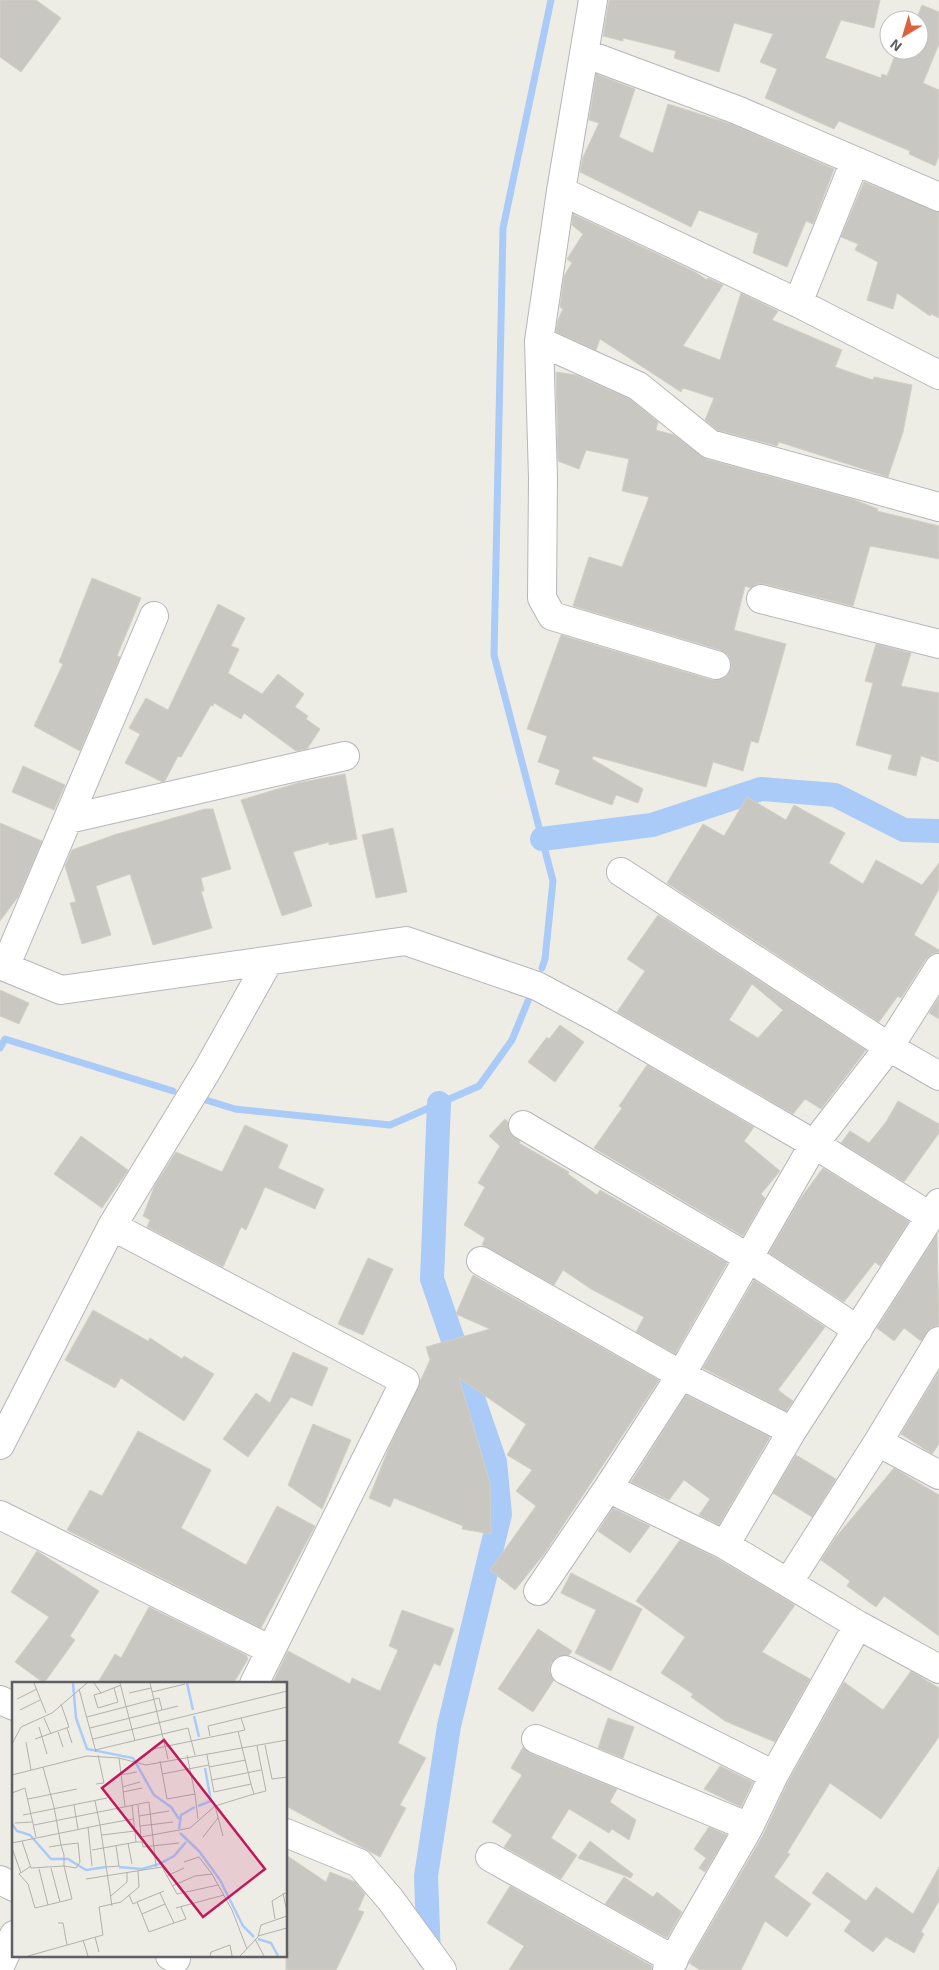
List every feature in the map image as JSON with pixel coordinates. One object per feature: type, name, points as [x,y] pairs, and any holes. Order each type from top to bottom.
[{"type":"street","points":[[593,0],[561,191],[539,341],[543,478],[542,598],[552,616],[716,665]]},
{"type":"street","points":[[584,53],[737,110],[855,161],[937,192]]},
{"type":"street","points":[[798,303],[855,161]]},
{"type":"street","points":[[561,191],[798,303],[939,374]]},
{"type":"street","points":[[539,341],[638,386],[710,444],[939,506]]},
{"type":"street","points":[[761,599],[939,644]]},
{"type":"street","points":[[154,616],[68,820],[2,966],[61,990],[406,941],[537,986],[595,1016],[814,1144],[935,1210],[792,1431],[724,1545]]},
{"type":"street","points":[[68,820],[344,756]]},
{"type":"street","points":[[621,872],[889,1047],[939,1076]]},
{"type":"street","points":[[0,1445],[112,1226],[208,1069],[268,962]]},
{"type":"street","points":[[538,1591],[608,1488],[681,1375],[814,1144],[889,1047],[939,968]]},
{"type":"street","points":[[523,1125],[750,1258],[858,1330]]},
{"type":"street","points":[[112,1226],[405,1381],[255,1682]]},
{"type":"street","points":[[481,1262],[681,1375],[792,1431]]},
{"type":"street","points":[[788,1583],[878,1442],[939,1341]]},
{"type":"street","points":[[878,1442],[939,1475]]},
{"type":"street","points":[[608,1488],[724,1545],[858,1625],[939,1669]]},
{"type":"street","points":[[0,1515],[271,1650]]},
{"type":"street","points":[[490,1857],[670,1965],[749,1826],[774,1775],[858,1625]]},
{"type":"street","points":[[566,1670],[774,1775]]},
{"type":"street","points":[[0,1700],[12,1705]]},
{"type":"street","points":[[536,1739],[749,1826]]},
{"type":"street","points":[[288,1834],[359,1863],[390,1899],[442,1970]]},
{"type":"street","points":[[0,1880],[12,1886]]},
{"type":"street","points":[[0,1966],[12,1939]]},
{"type":"building","points":[[0,0],[36,0],[61,18],[21,72],[0,57]]},
{"type":"building","points":[[609,0],[880,0],[874,28],[841,20],[825,58],[881,78],[882,74],[887,76],[893,60],[929,60],[929,10],[920,10],[922,5],[939,12],[939,44],[923,83],[939,90],[939,156],[935,166],[909,154],[910,151],[839,121],[834,129],[765,98],[777,69],[760,62],[773,34],[734,23],[719,72],[674,58],[676,51],[623,38],[623,41],[603,36]]},
{"type":"building","points":[[596,74],[635,89],[619,137],[653,153],[668,104],[731,124],[834,169],[813,224],[806,221],[787,267],[753,253],[759,230],[757,233],[699,210],[691,227],[580,172],[583,157],[599,123],[589,120]]},
{"type":"building","points":[[864,182],[939,212],[939,318],[931,314],[930,316],[897,293],[893,309],[867,300],[878,262],[855,250],[858,244],[841,237]]},
{"type":"building","points":[[573,214],[695,272],[707,280],[708,278],[723,285],[683,346],[720,360],[741,293],[778,311],[772,320],[842,350],[835,367],[873,380],[874,377],[912,385],[903,432],[888,477],[779,442],[777,446],[717,430],[705,420],[714,398],[683,388],[681,392],[600,339],[596,350],[556,332],[558,320],[563,309],[560,307],[564,276],[572,263],[567,259],[583,234],[572,225]]},
{"type":"building","points":[[556,372],[576,375],[630,399],[658,422],[656,430],[674,435],[706,459],[852,499],[878,509],[877,511],[939,526],[939,559],[870,546],[853,606],[765,584],[757,584],[751,588],[745,586],[734,630],[786,644],[758,743],[751,741],[743,771],[713,762],[706,787],[593,756],[592,759],[643,789],[638,803],[616,795],[612,805],[555,784],[560,770],[538,762],[547,736],[527,729],[561,635],[712,680],[726,677],[731,669],[731,661],[728,655],[720,650],[573,606],[589,557],[622,567],[649,497],[622,491],[629,459],[586,450],[579,469],[558,461]]},
{"type":"building","points":[[92,578],[141,598],[117,656],[120,657],[80,751],[34,726],[63,664],[59,662]]},
{"type":"building","points":[[218,604],[245,618],[231,646],[239,649],[228,673],[262,694],[278,674],[304,694],[295,707],[308,716],[306,719],[320,729],[307,749],[296,751],[244,713],[241,719],[214,703],[213,706],[211,705],[181,757],[178,756],[165,781],[162,782],[125,763],[140,734],[129,728],[146,698],[168,710]]},
{"type":"building","points":[[876,644],[911,653],[901,686],[939,693],[939,762],[921,756],[916,776],[888,769],[892,755],[856,745],[873,683],[865,681]]},
{"type":"building","points":[[23,766],[65,785],[54,810],[12,792]]},
{"type":"building","points":[[345,774],[357,839],[329,845],[329,842],[293,852],[312,906],[282,916],[241,800],[298,783]]},
{"type":"building","points":[[747,797],[786,820],[794,805],[845,833],[829,863],[863,884],[876,860],[922,885],[939,863],[939,889],[914,935],[939,950],[939,952],[932,954],[926,959],[901,998],[898,996],[879,1022],[667,883],[703,824],[724,836]]},
{"type":"building","points":[[205,809],[213,809],[231,869],[201,878],[204,891],[201,891],[212,928],[153,945],[130,874],[96,886],[111,935],[82,944],[70,903],[76,902],[65,866],[72,850],[114,835]]},
{"type":"building","points":[[0,823],[42,841],[18,897],[0,921]]},
{"type":"building","points":[[393,828],[407,892],[376,898],[362,835]]},
{"type":"building","points":[[658,915],[866,1050],[821,1109],[805,1099],[793,1114],[617,1012],[645,971],[627,959]],"holes":[[[752,984],[783,1010],[758,1038],[729,1020]]]},
{"type":"building","points":[[0,990],[29,1003],[19,1024],[0,1016]]},
{"type":"building","points":[[939,997],[939,1019],[929,1013]]},
{"type":"building","points":[[560,1025],[584,1042],[555,1082],[528,1062],[547,1037],[549,1039]]},
{"type":"building","points":[[647,1065],[754,1127],[744,1141],[780,1171],[761,1194],[765,1198],[743,1236],[594,1148],[622,1108],[619,1106]]},
{"type":"building","points":[[898,1101],[939,1124],[939,1133],[904,1182],[841,1143],[850,1131],[869,1143],[886,1122]]},
{"type":"building","points":[[505,1119],[508,1122],[510,1133],[520,1141],[519,1143],[569,1172],[568,1174],[597,1195],[600,1190],[727,1263],[675,1354],[636,1332],[644,1317],[591,1289],[563,1270],[554,1285],[482,1245],[485,1238],[464,1225],[485,1187],[478,1183],[500,1146],[489,1136]]},
{"type":"building","points":[[245,1125],[288,1145],[278,1168],[324,1189],[315,1209],[265,1187],[246,1230],[241,1227],[223,1267],[147,1227],[150,1220],[143,1216],[155,1185],[176,1152],[222,1172]]},
{"type":"building","points":[[81,1136],[128,1170],[102,1208],[54,1174]]},
{"type":"building","points":[[823,1168],[909,1221],[880,1266],[875,1262],[844,1302],[769,1253],[801,1198]]},
{"type":"building","points":[[937,1234],[939,1325],[931,1328],[921,1341],[904,1328],[894,1341],[877,1328]]},
{"type":"building","points":[[368,1258],[393,1269],[363,1335],[338,1324]]},
{"type":"building","points":[[473,1275],[659,1380],[544,1554],[515,1590],[490,1570],[536,1506],[516,1491],[532,1470],[507,1455],[526,1424],[459,1378],[490,1483],[491,1534],[462,1529],[463,1526],[394,1498],[390,1507],[369,1498],[389,1448],[430,1360],[426,1347],[490,1329],[456,1314]]},
{"type":"building","points":[[754,1280],[825,1327],[778,1390],[793,1401],[786,1411],[703,1368]]},
{"type":"building","points":[[93,1310],[148,1341],[150,1338],[182,1359],[184,1356],[214,1374],[184,1421],[121,1378],[115,1388],[65,1360]]},
{"type":"building","points":[[293,1352],[328,1368],[312,1406],[291,1397],[248,1457],[223,1439],[256,1393],[270,1403]]},
{"type":"building","points":[[939,1371],[939,1444],[932,1454],[901,1434]]},
{"type":"building","points":[[686,1395],[770,1437],[719,1525],[699,1515],[710,1499],[684,1480],[669,1500],[631,1482]]},
{"type":"building","points":[[313,1424],[351,1440],[322,1509],[288,1485]]},
{"type":"building","points":[[138,1431],[211,1470],[181,1528],[246,1565],[277,1506],[315,1526],[261,1628],[67,1530],[90,1490],[102,1496]]},
{"type":"building","points":[[796,1455],[836,1479],[812,1517],[773,1493]]},
{"type":"building","points":[[894,1468],[939,1495],[939,1636],[884,1596],[876,1607],[847,1586],[850,1581],[821,1560],[836,1537]]},
{"type":"building","points":[[613,1508],[650,1526],[630,1553],[598,1531]]},
{"type":"building","points":[[680,1540],[718,1559],[795,1605],[762,1652],[810,1679],[775,1742],[725,1721],[691,1697],[693,1694],[661,1673],[685,1637],[636,1601]]},
{"type":"building","points":[[37,1551],[99,1591],[70,1636],[75,1640],[45,1682],[15,1662],[49,1617],[11,1592]]},
{"type":"building","points":[[571,1573],[642,1609],[611,1671],[575,1653],[596,1610],[561,1593]]},
{"type":"building","points":[[149,1607],[246,1655],[248,1659],[234,1682],[98,1682],[115,1654],[121,1658]]},
{"type":"building","points":[[402,1610],[454,1629],[440,1666],[434,1663],[398,1743],[426,1758],[400,1805],[406,1808],[380,1857],[288,1807],[288,1682],[273,1682],[288,1651],[350,1684],[352,1678],[380,1691],[398,1650],[389,1646]]},
{"type":"building","points":[[538,1629],[572,1651],[569,1655],[557,1657],[551,1663],[549,1671],[554,1680],[533,1712],[498,1689]]},
{"type":"building","points":[[911,1671],[939,1688],[939,1737],[881,1819],[830,1783],[787,1853],[790,1854],[774,1877],[811,1904],[787,1937],[765,1921],[741,1970],[700,1970],[689,1963],[763,1835],[788,1782],[844,1682],[883,1710]]},
{"type":"building","points":[[608,1718],[634,1727],[623,1758],[598,1748]]},
{"type":"building","points":[[523,1747],[530,1753],[617,1789],[610,1802],[636,1820],[629,1840],[612,1829],[609,1833],[569,1809],[551,1838],[577,1855],[561,1879],[504,1847],[512,1835],[492,1822],[522,1775],[511,1768]]},
{"type":"building","points":[[720,1766],[753,1782],[741,1807],[704,1789]]},
{"type":"building","points":[[709,1827],[727,1835],[705,1872],[699,1868],[706,1858],[694,1849]]},
{"type":"building","points":[[590,1841],[633,1874],[631,1878],[578,1858]]},
{"type":"building","points":[[288,1856],[326,1882],[330,1872],[355,1882],[365,1894],[358,1910],[364,1912],[336,1970],[286,1970],[286,1958],[288,1958]]},
{"type":"building","points":[[939,1867],[939,1901],[921,1932],[924,1934],[914,1953],[886,1937],[873,1952],[844,1931],[851,1921],[812,1893],[827,1872],[866,1901],[876,1887],[913,1914]]},
{"type":"building","points":[[624,1877],[653,1897],[657,1892],[682,1912],[667,1938],[605,1904]]},
{"type":"building","points":[[510,1886],[652,1966],[651,1970],[509,1970],[524,1946],[487,1923]]},
{"type":"waterway","points":[[542,968],[545,959],[553,881],[494,655],[503,228],[551,0]]},
{"type":"waterway","points":[[542,839],[652,825],[761,789],[835,795],[904,830],[939,831]]},
{"type":"waterway","points":[[206,1100],[235,1109],[390,1125],[479,1086],[512,1040],[528,1001]]},
{"type":"waterway","points":[[0,1048],[5,1039],[173,1091]]},
{"type":"waterway","points":[[429,1958],[426,1876],[449,1726],[500,1514],[495,1462],[432,1279],[439,1103]]}]
